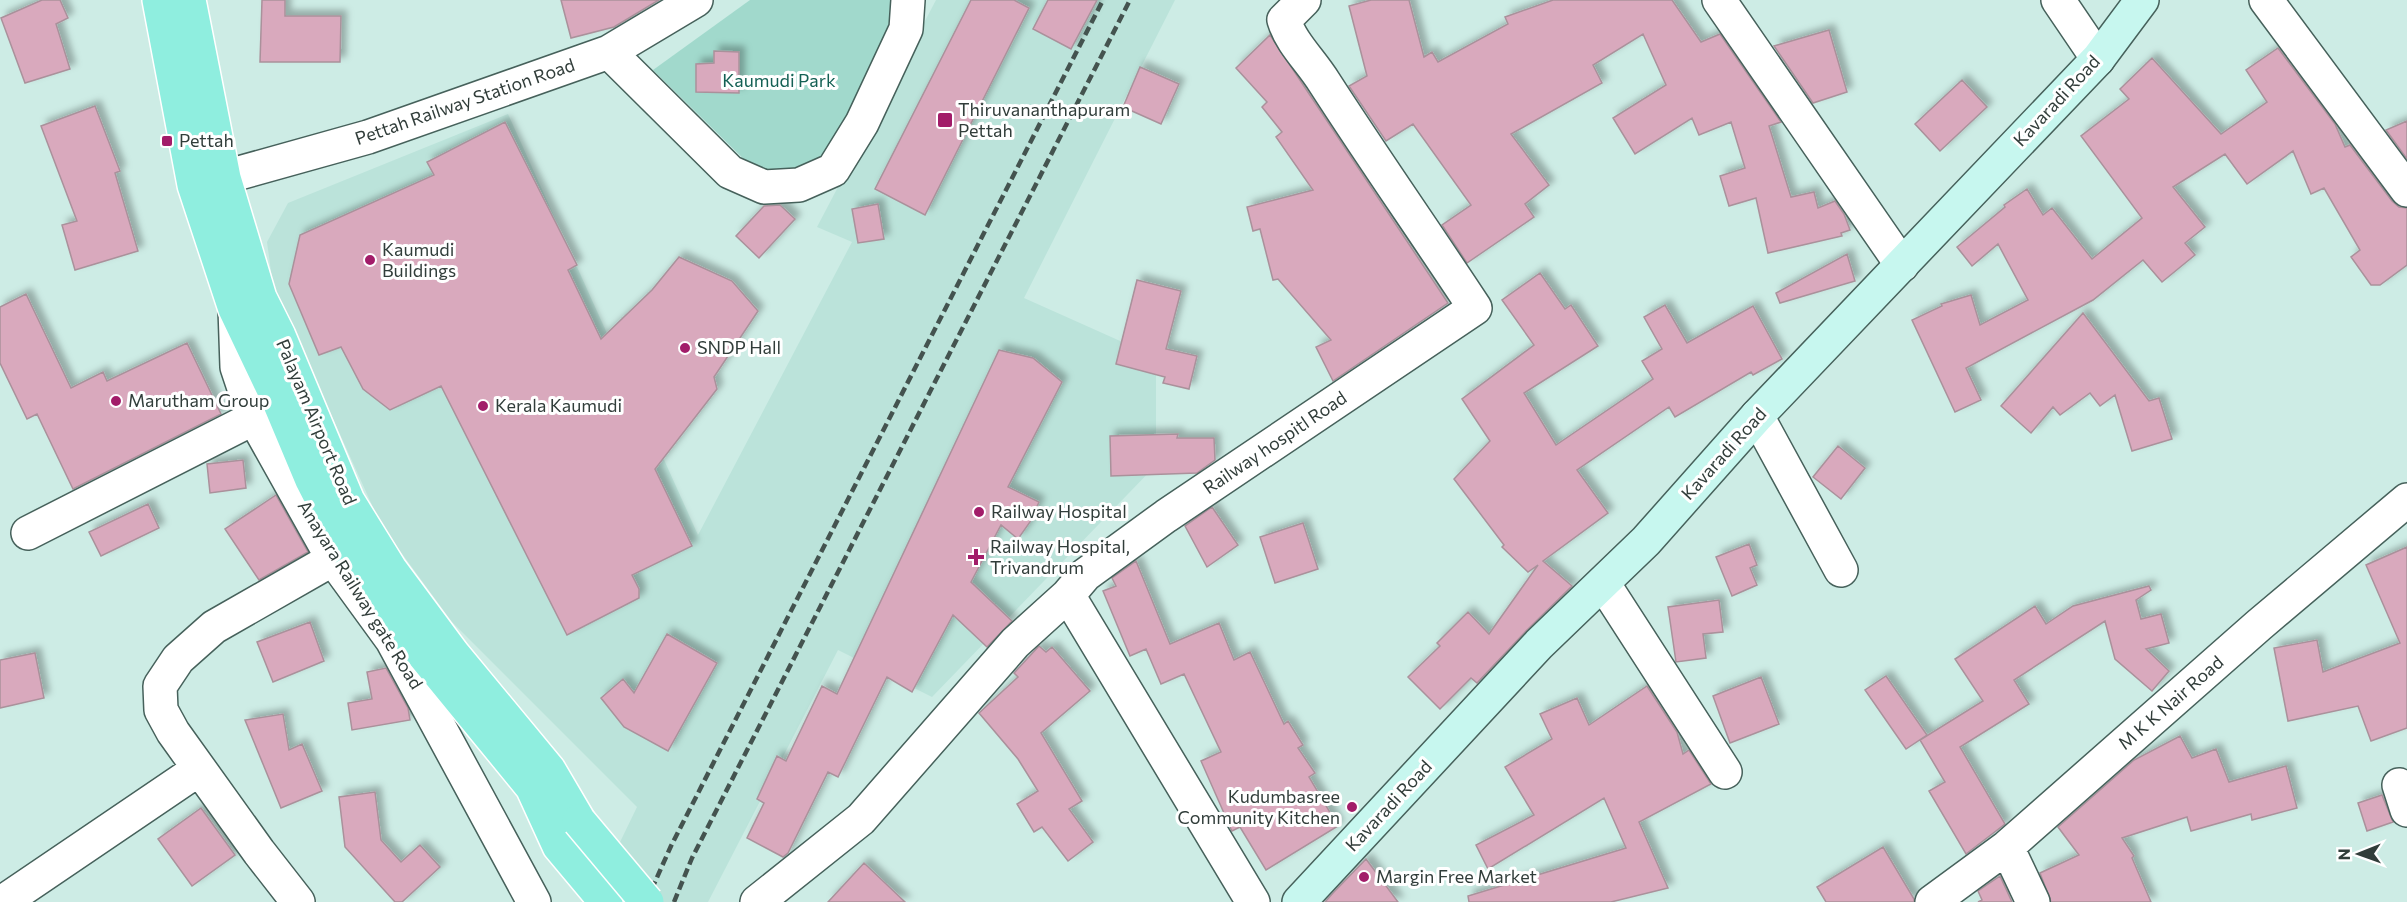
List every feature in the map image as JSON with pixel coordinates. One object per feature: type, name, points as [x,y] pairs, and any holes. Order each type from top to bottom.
[{"type":"main road","name":"Palayam Airport Road","points":[[159,0],[209,182],[235,309],[278,399],[312,480],[352,558],[401,627],[532,787],[559,846],[606,902]]},
{"type":"main road","name":"Palayam Airport Road","points":[[189,0],[209,182],[279,336],[348,501],[390,568],[453,654],[549,770],[579,821],[647,902]]},
{"type":"main road","name":"Kavaradi Road","points":[[1299,902],[1539,644],[1647,541],[1757,416],[2098,59],[2142,0]]},
{"type":"street","name":"Pettah Railway Station Road","points":[[209,182],[368,138],[609,52],[696,0]]},
{"type":"street","points":[[609,52],[730,172],[764,187],[799,185],[833,170],[862,123],[906,29],[908,0]]},
{"type":"street","name":"Railway hospitl Road","points":[[1068,595],[1085,575],[1166,516],[1475,308],[1349,123],[1324,81],[1289,35],[1284,20],[1304,0]]},
{"type":"street","points":[[1719,0],[1902,265]]},
{"type":"street","points":[[2058,0],[2098,59]]},
{"type":"street","points":[[2265,0],[2407,190]]},
{"type":"street","name":"Anayara Railway gate Road","points":[[235,309],[237,367],[254,418],[333,559],[392,640],[534,902]]},
{"type":"street","points":[[1757,416],[1841,570]]},
{"type":"street","points":[[27,533],[254,418]]},
{"type":"street","name":"M K K Nair Road","points":[[1932,902],[2007,847],[2259,625],[2407,500]]},
{"type":"street","points":[[298,902],[199,769],[161,710],[160,686],[178,659],[214,627],[333,559]]},
{"type":"street","points":[[1603,583],[1725,772]]},
{"type":"street","points":[[757,902],[861,819],[1015,644],[1068,595],[1253,902]]},
{"type":"street","points":[[3,902],[199,769]]},
{"type":"street","points":[[2007,847],[2033,902]]},
{"type":"shaded area","points":[[936,0],[1175,0],[1024,298],[1156,357],[1156,465],[932,697],[838,650],[708,902],[591,902],[637,807],[452,622],[381,525],[273,286],[267,242],[288,203],[508,114],[698,535],[852,242],[817,227]]},
{"type":"green space","name":"Kaumudi Park","points":[[750,0],[894,0],[887,48],[826,165],[758,173],[653,70]]},
{"type":"building","points":[[42,0],[60,0],[68,18],[56,24],[70,69],[25,83],[1,18]]},
{"type":"building","points":[[262,0],[285,0],[285,16],[341,16],[340,62],[260,62]]},
{"type":"building","points":[[561,0],[659,0],[614,27],[571,38]]},
{"type":"building","points":[[971,0],[1014,0],[1029,8],[925,215],[875,189]]},
{"type":"building","points":[[1048,0],[1097,0],[1071,49],[1033,29]]},
{"type":"building","points":[[1371,0],[1409,0],[1424,57],[1432,52],[1438,62],[1508,24],[1505,17],[1553,0],[1672,0],[1701,42],[1720,34],[1781,122],[1769,126],[1791,197],[1814,192],[1818,208],[1835,201],[1844,214],[1850,230],[1841,233],[1842,236],[1768,253],[1756,198],[1729,206],[1720,176],[1745,168],[1731,122],[1699,135],[1692,118],[1635,154],[1613,118],[1666,85],[1643,34],[1593,65],[1602,83],[1511,134],[1549,185],[1525,204],[1534,217],[1467,263],[1442,225],[1471,205],[1413,124],[1386,141],[1349,86],[1367,76],[1349,6]]},
{"type":"building","points":[[1829,30],[1847,92],[1813,103],[1774,46]]},
{"type":"building","points":[[1270,35],[1448,303],[1333,381],[1316,347],[1331,340],[1278,279],[1273,280],[1260,229],[1253,231],[1247,207],[1313,190],[1276,137],[1282,132],[1262,107],[1267,102],[1236,68]]},
{"type":"building","points":[[2278,48],[2335,124],[2345,147],[2350,145],[2392,201],[2399,207],[2407,208],[2407,265],[2380,285],[2371,285],[2351,257],[2360,250],[2324,188],[2311,194],[2293,151],[2247,184],[2225,154],[2173,187],[2205,227],[2185,243],[2195,255],[2162,282],[2143,260],[2093,300],[1966,368],[1981,400],[1955,412],[1912,320],[1942,306],[1941,304],[1971,295],[1980,325],[2028,300],[1998,244],[1972,266],[1957,247],[2005,207],[2004,205],[2027,189],[2043,215],[2052,208],[2092,259],[2142,218],[2081,136],[2129,99],[2120,89],[2152,58],[2221,134],[2267,102],[2246,70]]},
{"type":"building","points":[[714,51],[739,52],[739,93],[696,92],[696,64],[714,63]]},
{"type":"building","points":[[1140,67],[1179,84],[1161,124],[1123,107]]},
{"type":"building","points":[[1962,80],[1987,107],[1940,151],[1915,124]]},
{"type":"building","points":[[95,106],[120,171],[115,173],[138,251],[75,270],[62,225],[77,221],[41,126]]},
{"type":"building","points":[[2407,121],[2407,159],[2386,130]]},
{"type":"building","points":[[505,122],[577,265],[568,270],[601,339],[652,290],[679,257],[732,281],[758,311],[714,377],[717,389],[655,469],[692,546],[632,575],[639,589],[639,598],[567,635],[441,386],[390,410],[363,389],[341,347],[319,355],[289,284],[300,235],[434,175],[427,162]]},
{"type":"building","points":[[878,204],[884,239],[858,243],[852,209]]},
{"type":"building","points":[[780,205],[795,219],[759,258],[736,236],[764,206]]},
{"type":"building","points":[[1847,254],[1855,281],[1780,303],[1776,293]]},
{"type":"building","points":[[1540,273],[1565,309],[1571,305],[1598,346],[1524,393],[1556,445],[1653,379],[1642,361],[1662,349],[1644,317],[1665,305],[1687,343],[1753,306],[1782,359],[1753,375],[1751,372],[1675,417],[1669,407],[1577,470],[1608,513],[1543,561],[1572,586],[1477,683],[1471,678],[1440,709],[1408,677],[1440,646],[1437,643],[1468,612],[1489,634],[1538,565],[1528,572],[1502,547],[1504,545],[1454,479],[1490,441],[1462,399],[1534,345],[1502,300]]},
{"type":"building","points":[[1137,280],[1181,291],[1166,349],[1197,356],[1189,389],[1163,383],[1165,377],[1116,364]]},
{"type":"building","name":"Marutham Group","points":[[26,294],[71,388],[103,372],[107,381],[187,343],[221,414],[73,489],[37,414],[27,419],[0,363],[0,307]]},
{"type":"building","points":[[2083,313],[2149,401],[2159,398],[2172,439],[2132,451],[2115,395],[2100,406],[2090,393],[2060,415],[2053,407],[2031,433],[2001,406]]},
{"type":"building","name":"Railway Hospital","points":[[999,350],[1033,358],[1062,382],[1008,487],[1039,502],[1030,522],[1018,539],[1001,525],[971,582],[1012,621],[987,647],[953,615],[912,692],[887,677],[838,777],[828,772],[788,853],[783,857],[747,838],[764,803],[757,799],[777,756],[786,761],[822,686],[837,694]]},
{"type":"building","points":[[1178,434],[1177,438],[1214,438],[1215,460],[1197,473],[1111,476],[1110,436]]},
{"type":"building","points":[[1838,446],[1865,468],[1841,499],[1813,477]]},
{"type":"building","points":[[243,460],[246,488],[210,493],[207,464]]},
{"type":"building","points":[[276,495],[308,552],[259,580],[225,529]]},
{"type":"building","points":[[148,504],[159,528],[101,556],[89,532]]},
{"type":"building","points":[[1212,507],[1238,545],[1207,567],[1185,526]]},
{"type":"building","points":[[1303,523],[1318,569],[1275,583],[1260,537]]},
{"type":"building","points":[[1749,544],[1757,565],[1750,568],[1757,585],[1732,596],[1716,557]]},
{"type":"building","points":[[2407,547],[2407,728],[2371,741],[2358,706],[2288,721],[2274,648],[2317,640],[2323,672],[2400,643],[2366,565]]},
{"type":"building","points":[[1136,561],[1170,644],[1219,623],[1234,660],[1250,652],[1284,724],[1288,721],[1303,745],[1298,748],[1315,773],[1309,777],[1338,826],[1266,870],[1240,827],[1232,831],[1201,761],[1221,752],[1184,674],[1161,684],[1146,649],[1130,656],[1103,591],[1116,586],[1112,578]]},
{"type":"building","points":[[2149,586],[2151,590],[2136,600],[2141,619],[2161,614],[2169,643],[2146,649],[2169,671],[2152,691],[2115,659],[2105,621],[2014,680],[2029,704],[1960,747],[2005,824],[1966,854],[1929,791],[1945,782],[1920,740],[1983,701],[1955,659],[2035,606],[2046,624],[2073,606]]},
{"type":"building","points":[[1719,600],[1723,632],[1703,634],[1706,658],[1676,662],[1668,607]]},
{"type":"building","points":[[310,622],[324,661],[273,682],[257,642]]},
{"type":"building","points":[[667,634],[717,663],[668,751],[624,727],[601,698],[623,679],[634,693]]},
{"type":"building","points":[[1039,646],[1046,652],[1052,647],[1090,691],[1041,733],[1082,801],[1069,809],[1093,842],[1068,861],[1042,827],[1034,832],[1017,804],[1038,791],[1018,759],[979,713],[1018,677],[1014,673]]},
{"type":"building","points":[[35,653],[44,698],[0,708],[0,660]]},
{"type":"building","points":[[386,668],[408,708],[410,720],[352,730],[348,703],[372,699],[367,672]]},
{"type":"building","points":[[1886,676],[1927,735],[1906,749],[1865,690]]},
{"type":"building","points":[[1761,677],[1779,724],[1730,743],[1713,696]]},
{"type":"building","points":[[1647,686],[1677,732],[1683,754],[1689,750],[1711,784],[1639,822],[1668,888],[1611,902],[1469,902],[1468,896],[1626,848],[1604,798],[1488,869],[1476,845],[1534,815],[1505,767],[1552,739],[1540,714],[1577,698],[1589,725]]},
{"type":"building","points":[[283,714],[289,750],[302,744],[322,791],[281,808],[245,720]]},
{"type":"building","points":[[2180,736],[2192,758],[2216,749],[2229,782],[2286,766],[2297,808],[2252,820],[2251,814],[2191,831],[2187,817],[2122,838],[2134,856],[2132,858],[2151,902],[2051,902],[2040,873],[2079,855],[2058,827],[2134,760]]},
{"type":"building","points":[[375,792],[381,840],[401,862],[420,845],[440,867],[402,902],[395,902],[345,847],[339,797]]},
{"type":"building","points":[[2382,795],[2393,822],[2367,831],[2358,803]]},
{"type":"building","points":[[201,808],[235,855],[192,886],[158,839]]},
{"type":"building","points":[[1883,847],[1914,902],[1826,902],[1817,887]]},
{"type":"building","name":"Margin Free Market","points":[[1366,859],[1398,902],[1325,902],[1333,893]]},
{"type":"building","points":[[864,863],[905,902],[828,902]]},
{"type":"building","points":[[2000,876],[2012,902],[1978,902],[1982,900],[1978,891]]},
{"type":"railway","points":[[646,902],[671,846],[1103,0]]},
{"type":"railway","points":[[674,902],[692,858],[1130,0]]},
{"type":"place","name":"Thiruvananthapuram Pettah","points":[[945,120]]},
{"type":"place","name":"Pettah","points":[[167,141]]},
{"type":"place","name":"Kaumudi Buildings","points":[[370,260]]},
{"type":"place","name":"SNDP Hall","points":[[685,348]]},
{"type":"place","name":"Marutham Group","points":[[116,401]]},
{"type":"place","name":"Kerala Kaumudi","points":[[483,406]]},
{"type":"place","name":"Railway Hospital","points":[[979,512]]},
{"type":"place","name":"Railway Hospital, Trivandrum","points":[[976,557]]},
{"type":"place","name":"Kudumbasree Community Kitchen","points":[[1352,807]]},
{"type":"place","name":"Margin Free Market","points":[[1364,877]]}]
